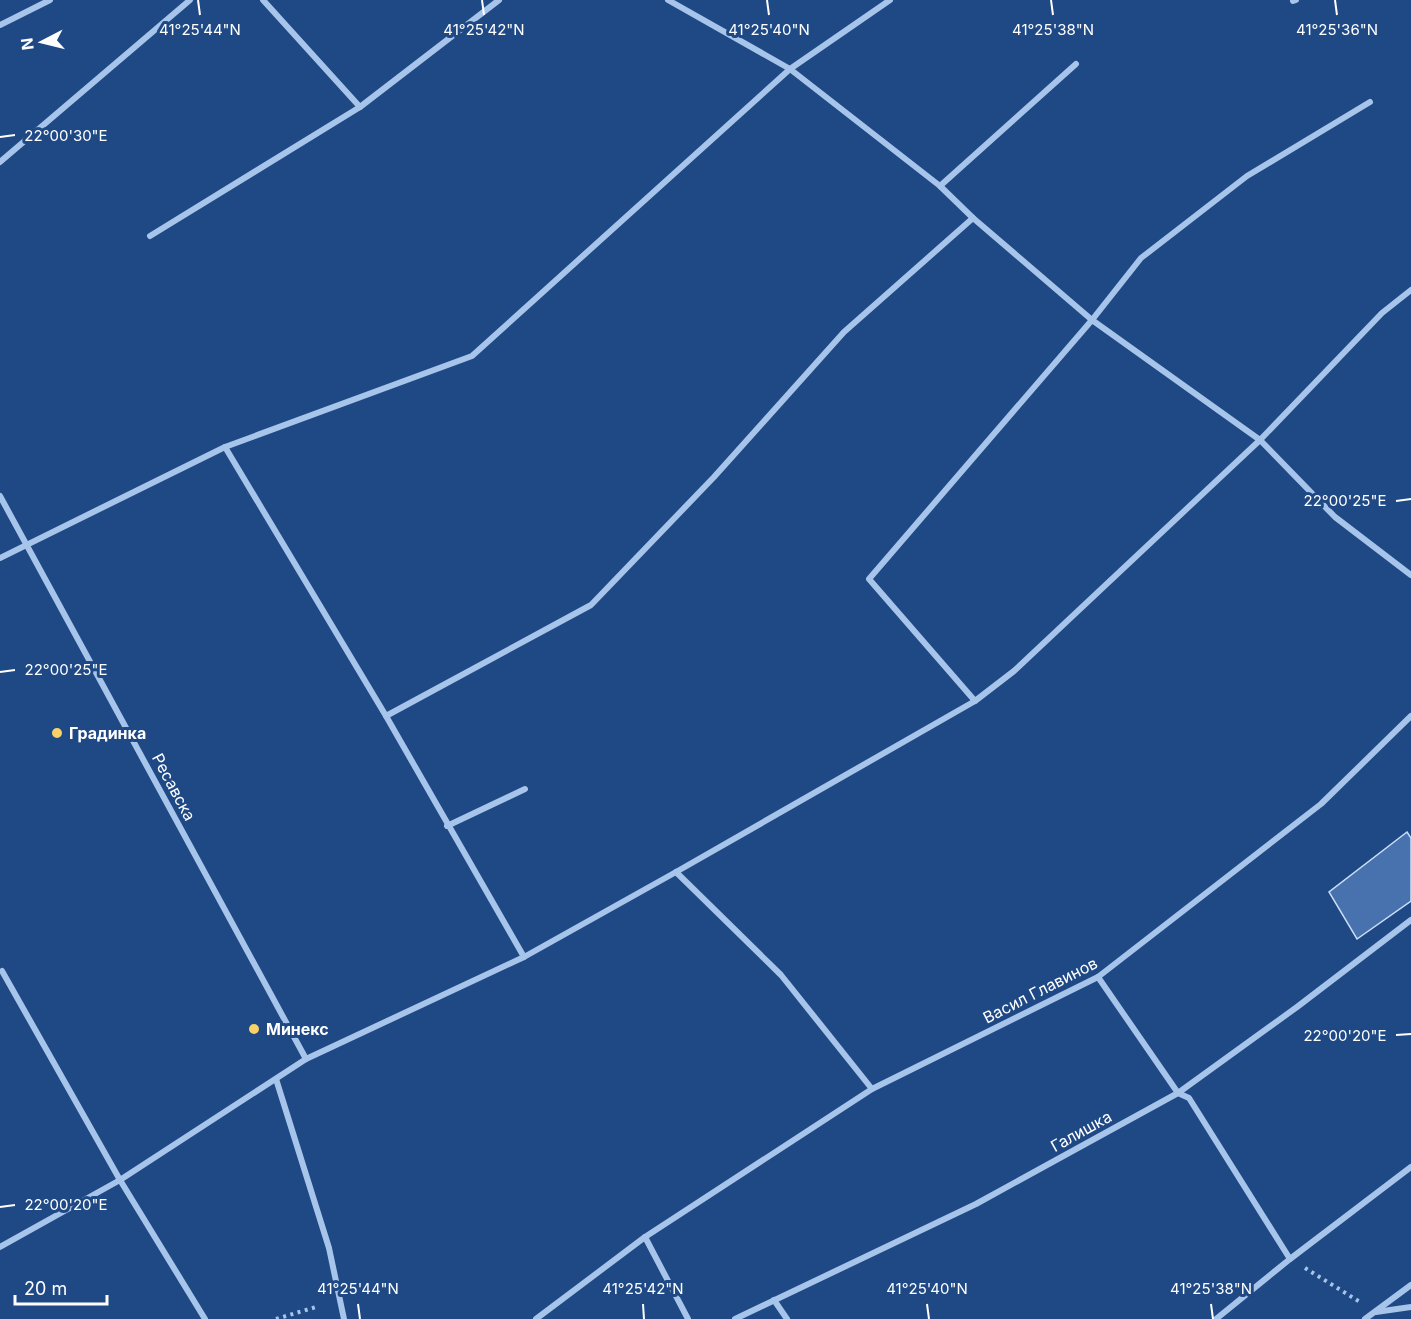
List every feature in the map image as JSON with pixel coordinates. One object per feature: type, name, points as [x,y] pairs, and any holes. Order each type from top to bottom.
[{"type":"street","points":[[0,26],[50,0]]},
{"type":"street","points":[[0,162],[190,0]]},
{"type":"street","points":[[263,0],[360,107]]},
{"type":"street","points":[[150,236],[360,107],[499,0]]},
{"type":"street","points":[[668,0],[790,69],[940,186],[973,218],[1092,320],[1260,441],[1335,518],[1411,575]]},
{"type":"street","points":[[0,558],[225,447],[472,356],[790,69],[890,0]]},
{"type":"street","points":[[940,186],[1076,64]]},
{"type":"street","points":[[975,701],[869,579],[1092,320],[1141,258],[1247,176],[1370,102]]},
{"type":"street","points":[[386,716],[591,605],[714,477],[844,332],[973,218]]},
{"type":"street","points":[[0,1247],[120,1180],[306,1059],[524,957],[975,701],[1014,671],[1260,441],[1382,313],[1411,290]]},
{"type":"street","points":[[225,447],[386,716],[524,957]]},
{"type":"street","name":"Ресавска","points":[[0,496],[306,1059]]},
{"type":"street","name":"Васил Главинов","points":[[536,1319],[645,1237],[872,1089],[1098,977],[1321,804],[1411,716]]},
{"type":"street","points":[[447,826],[525,789]]},
{"type":"street","points":[[676,872],[781,975],[872,1089]]},
{"type":"street","name":"Галишка","points":[[735,1319],[976,1204],[1178,1093],[1297,1007],[1411,920]]},
{"type":"street","points":[[2,971],[120,1180],[205,1319]]},
{"type":"street","points":[[1098,977],[1178,1093],[1189,1098],[1290,1259]]},
{"type":"street","points":[[276,1079],[329,1248],[344,1319]]},
{"type":"street","points":[[1216,1319],[1290,1259],[1411,1167]]},
{"type":"street","points":[[645,1237],[688,1319]]},
{"type":"street","points":[[1365,1319],[1411,1285]]},
{"type":"street","points":[[774,1300],[787,1319]]},
{"type":"street","points":[[1376,1312],[1411,1307]]},
{"type":"street","points":[[1376,1312],[1381,1319]]},
{"type":"path","points":[[1290,1259],[1376,1312]]},
{"type":"path","points":[[276,1319],[316,1307]]},
{"type":"building","points":[[1407,832],[1411,838],[1411,901],[1357,939],[1329,892]]},
{"type":"place","name":"Градинка","points":[[57,733]]},
{"type":"place","name":"Минекс","points":[[254,1029]]}]
